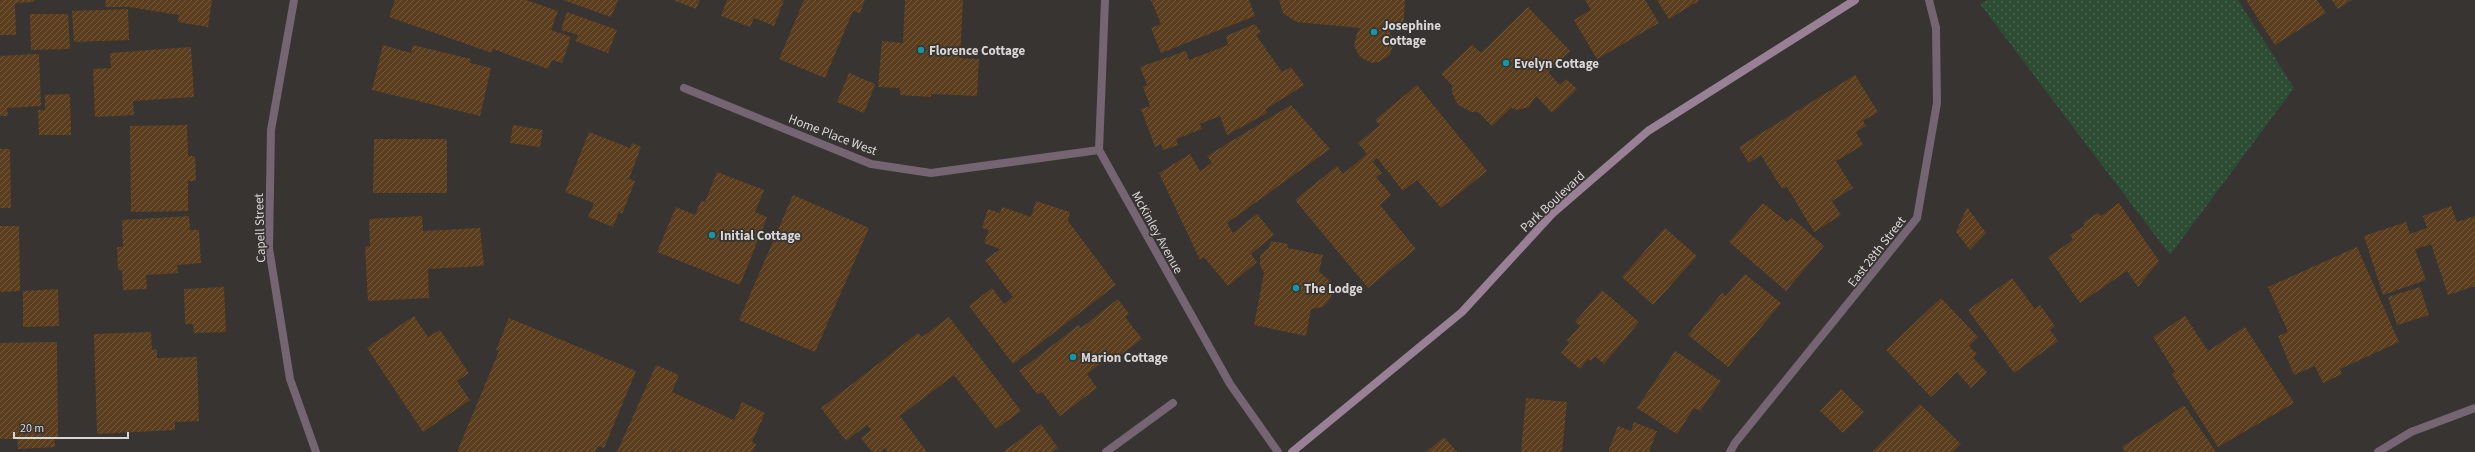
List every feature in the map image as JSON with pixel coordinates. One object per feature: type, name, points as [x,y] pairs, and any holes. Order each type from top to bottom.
[{"type":"main road","name":"Park Boulevard","points":[[1292,452],[1462,312],[1552,214],[1648,131],[1855,0]]},
{"type":"street","name":"Capell Street","points":[[294,0],[271,130],[269,248],[290,379],[316,452]]},
{"type":"street","points":[[1099,150],[1105,0]]},
{"type":"street","name":"East 28th Street","points":[[1730,452],[1735,443],[1917,218],[1937,102],[1936,28],[1929,0]]},
{"type":"street","name":"Home Place West","points":[[684,88],[872,164],[931,173],[1099,150]]},
{"type":"street","name":"McKinley Avenue","points":[[1099,150],[1230,384],[1278,452]]},
{"type":"street","points":[[1106,452],[1174,403]]},
{"type":"street","points":[[2378,452],[2411,432],[2475,408]]},
{"type":"green space","points":[[1987,0],[2238,0],[2294,88],[2170,255],[1980,4]]},
{"type":"building","points":[[0,0],[34,0],[34,2],[15,3],[16,35],[0,35]]},
{"type":"building","points":[[106,0],[212,0],[208,27],[178,22],[179,15],[129,7],[105,7]]},
{"type":"building","points":[[395,0],[526,0],[558,11],[551,30],[571,37],[562,63],[552,60],[548,69],[493,49],[492,53],[389,17]]},
{"type":"building","points":[[563,0],[618,0],[611,17]]},
{"type":"building","points":[[673,0],[700,0],[696,9]]},
{"type":"building","points":[[727,0],[784,0],[774,26],[754,18],[750,27],[721,16]]},
{"type":"building","points":[[804,0],[865,0],[860,13],[853,11],[825,78],[779,59]]},
{"type":"building","name":"Florence Cottage","points":[[905,0],[963,0],[960,58],[979,59],[977,96],[931,94],[931,97],[900,95],[900,88],[878,87],[882,41],[903,43]]},
{"type":"building","points":[[1151,0],[1249,0],[1255,16],[1161,53],[1151,28],[1161,24]]},
{"type":"building","name":"Josephine Cottage","points":[[1279,0],[1405,0],[1403,31],[1389,30],[1394,42],[1390,55],[1379,62],[1372,63],[1360,57],[1354,46],[1357,33],[1361,28],[1296,22],[1283,13]]},
{"type":"building","points":[[1585,0],[1645,0],[1659,23],[1597,59],[1574,20],[1591,10]]},
{"type":"building","points":[[1657,0],[1700,0],[1669,19]]},
{"type":"building","points":[[2246,0],[2317,0],[2326,13],[2275,45]]},
{"type":"building","points":[[2332,0],[2352,0],[2338,9]]},
{"type":"building","name":"Evelyn Cottage","points":[[1528,7],[1570,51],[1548,72],[1560,85],[1566,79],[1577,89],[1552,113],[1536,96],[1529,107],[1517,110],[1511,108],[1492,126],[1478,112],[1471,112],[1458,105],[1452,93],[1452,85],[1441,74],[1472,45],[1481,53]]},
{"type":"building","points":[[128,9],[129,40],[74,42],[72,11]]},
{"type":"building","points":[[567,12],[617,30],[608,53],[575,41],[578,35],[561,30]]},
{"type":"building","points":[[30,14],[68,14],[70,49],[31,50]]},
{"type":"building","points":[[1255,24],[1261,32],[1256,35],[1282,72],[1291,67],[1304,85],[1266,109],[1267,113],[1227,135],[1220,116],[1200,124],[1202,129],[1176,139],[1178,145],[1163,150],[1161,144],[1155,147],[1141,109],[1150,106],[1143,87],[1147,85],[1140,67],[1186,51],[1189,60],[1228,45],[1226,36]]},
{"type":"building","points":[[383,45],[411,53],[413,45],[471,59],[470,63],[491,68],[480,116],[372,90]]},
{"type":"building","points":[[191,47],[194,97],[133,101],[134,115],[95,117],[93,69],[111,68],[110,53]]},
{"type":"building","points":[[39,54],[41,106],[7,108],[8,116],[0,116],[0,56]]},
{"type":"building","points":[[849,73],[875,84],[864,113],[837,102]]},
{"type":"building","points":[[1855,75],[1878,112],[1863,121],[1866,126],[1856,132],[1863,145],[1836,161],[1853,188],[1832,201],[1841,215],[1814,232],[1787,187],[1782,189],[1761,155],[1749,163],[1739,147]]},
{"type":"building","points":[[1417,85],[1487,171],[1441,208],[1417,180],[1403,191],[1377,158],[1373,162],[1382,173],[1376,177],[1391,195],[1380,205],[1416,249],[1368,288],[1295,200],[1337,166],[1343,174],[1367,154],[1358,143],[1380,125],[1375,120]]},
{"type":"building","points":[[70,94],[71,135],[39,135],[38,110],[45,110],[45,95]]},
{"type":"building","points":[[1291,105],[1330,149],[1227,223],[1233,233],[1257,214],[1274,235],[1251,254],[1257,262],[1228,286],[1204,257],[1200,260],[1159,173],[1190,154],[1200,171],[1212,163],[1207,156]]},
{"type":"building","points":[[187,125],[188,156],[195,156],[196,181],[188,181],[188,211],[131,212],[130,126]]},
{"type":"building","points":[[513,125],[543,130],[540,147],[510,143]]},
{"type":"building","points":[[589,132],[630,148],[632,143],[641,147],[629,179],[635,181],[622,214],[619,212],[613,227],[588,217],[594,203],[565,192]]},
{"type":"building","points":[[374,139],[447,139],[447,193],[373,193]]},
{"type":"building","points":[[0,149],[10,149],[11,208],[0,208]]},
{"type":"building","name":"Initial Cottage","points":[[717,172],[764,190],[755,212],[767,217],[740,285],[657,252],[676,207],[695,215],[701,201],[705,202]]},
{"type":"building","points":[[793,195],[869,228],[815,352],[739,320]]},
{"type":"building","points":[[1036,201],[1070,212],[1068,221],[1116,285],[1013,364],[969,306],[992,288],[1004,304],[1013,297],[985,260],[1000,249],[984,243],[989,230],[982,228],[988,209],[1000,213],[1002,207],[1031,217]]},
{"type":"building","points":[[1763,203],[1787,222],[1792,218],[1824,246],[1786,291],[1729,242]]},
{"type":"building","points":[[2119,203],[2159,261],[2138,287],[2127,271],[2080,303],[2048,257],[2073,240],[2070,235],[2084,226],[2083,223],[2098,213],[2101,216]]},
{"type":"building","points":[[2451,206],[2457,222],[2475,216],[2475,286],[2448,295],[2431,244],[2415,249],[2426,280],[2383,295],[2364,236],[2406,222],[2410,234],[2427,228],[2423,216]]},
{"type":"building","points":[[1967,207],[1986,233],[1970,250],[1956,232]]},
{"type":"building","points":[[189,216],[190,230],[199,230],[201,263],[177,265],[178,273],[146,275],[147,289],[123,290],[122,270],[118,270],[117,247],[123,247],[122,220]]},
{"type":"building","points":[[422,216],[423,231],[480,228],[484,266],[428,269],[429,298],[368,301],[365,247],[370,246],[369,219]]},
{"type":"building","points":[[0,226],[19,226],[20,291],[0,292]]},
{"type":"building","points":[[1665,228],[1697,256],[1653,305],[1622,277]]},
{"type":"building","name":"The Lodge","points":[[1271,241],[1288,244],[1288,248],[1323,255],[1319,272],[1329,280],[1331,285],[1331,297],[1323,307],[1311,309],[1306,336],[1254,325],[1264,273],[1260,265],[1260,256],[1269,247]]},
{"type":"building","points":[[2357,247],[2399,342],[2340,369],[2342,374],[2323,383],[2315,366],[2294,375],[2278,336],[2288,332],[2268,287]]},
{"type":"building","points":[[1745,274],[1781,303],[1728,367],[1688,335],[1722,293],[1726,296]]},
{"type":"building","points":[[2012,278],[2035,309],[2040,305],[2055,326],[2050,330],[2058,341],[2014,373],[1968,310]]},
{"type":"building","points":[[224,287],[226,332],[194,333],[193,324],[185,324],[184,289]]},
{"type":"building","points":[[2420,287],[2429,315],[2397,325],[2388,297]]},
{"type":"building","points":[[58,289],[59,326],[23,327],[23,291]]},
{"type":"building","points":[[1602,290],[1639,322],[1604,364],[1595,356],[1591,361],[1588,359],[1580,369],[1561,353],[1569,343],[1567,340],[1580,326],[1575,322]]},
{"type":"building","points":[[1941,298],[1978,337],[1969,346],[1977,354],[1973,358],[1987,372],[1971,388],[1957,372],[1931,397],[1886,350]]},
{"type":"building","name":"Marion Cottage","points":[[1118,299],[1129,314],[1125,317],[1142,339],[1115,359],[1111,355],[1087,374],[1097,388],[1060,416],[1042,392],[1038,395],[1019,371],[1079,325],[1081,328]]},
{"type":"building","points":[[414,316],[428,337],[440,330],[469,373],[457,381],[470,400],[423,432],[367,348]]},
{"type":"building","points":[[2185,316],[2208,351],[2245,327],[2294,403],[2218,447],[2172,374],[2175,372],[2153,337]]},
{"type":"building","points":[[949,317],[1021,411],[996,429],[954,375],[900,416],[927,452],[888,452],[885,448],[880,452],[872,452],[861,438],[871,430],[867,425],[846,441],[821,408],[918,333],[922,337]]},
{"type":"building","points":[[509,318],[636,371],[604,448],[598,446],[595,452],[457,452],[499,351],[496,350]]},
{"type":"building","points":[[151,332],[152,350],[157,349],[157,358],[197,357],[199,421],[175,422],[175,430],[97,434],[94,334]]},
{"type":"building","points":[[57,342],[58,438],[54,438],[55,447],[18,449],[17,439],[0,439],[0,343]]},
{"type":"building","points":[[1675,351],[1721,381],[1700,411],[1694,408],[1677,434],[1637,408]]},
{"type":"building","points":[[656,365],[679,375],[672,392],[734,420],[742,402],[765,413],[752,442],[756,444],[752,452],[676,452],[672,450],[671,452],[617,452]]},
{"type":"building","points":[[1841,389],[1864,412],[1843,433],[1820,411]]},
{"type":"building","points":[[1526,398],[1567,402],[1562,452],[1521,452]]},
{"type":"building","points":[[1920,404],[1961,444],[1953,452],[1872,452]]},
{"type":"building","points":[[2184,405],[2216,452],[2125,452],[2122,447]]},
{"type":"building","points":[[1634,422],[1657,431],[1649,452],[1608,452],[1618,426],[1631,431]]},
{"type":"building","points":[[1041,424],[1058,448],[1052,452],[1003,452]]},
{"type":"building","points":[[1444,437],[1457,452],[1426,452]]},
{"type":"place","name":"Josephine Cottage","points":[[1374,32]]},
{"type":"place","name":"Florence Cottage","points":[[921,50]]},
{"type":"place","name":"Evelyn Cottage","points":[[1506,63]]},
{"type":"place","name":"Initial Cottage","points":[[712,235]]},
{"type":"place","name":"The Lodge","points":[[1296,288]]},
{"type":"place","name":"Marion Cottage","points":[[1073,357]]}]
